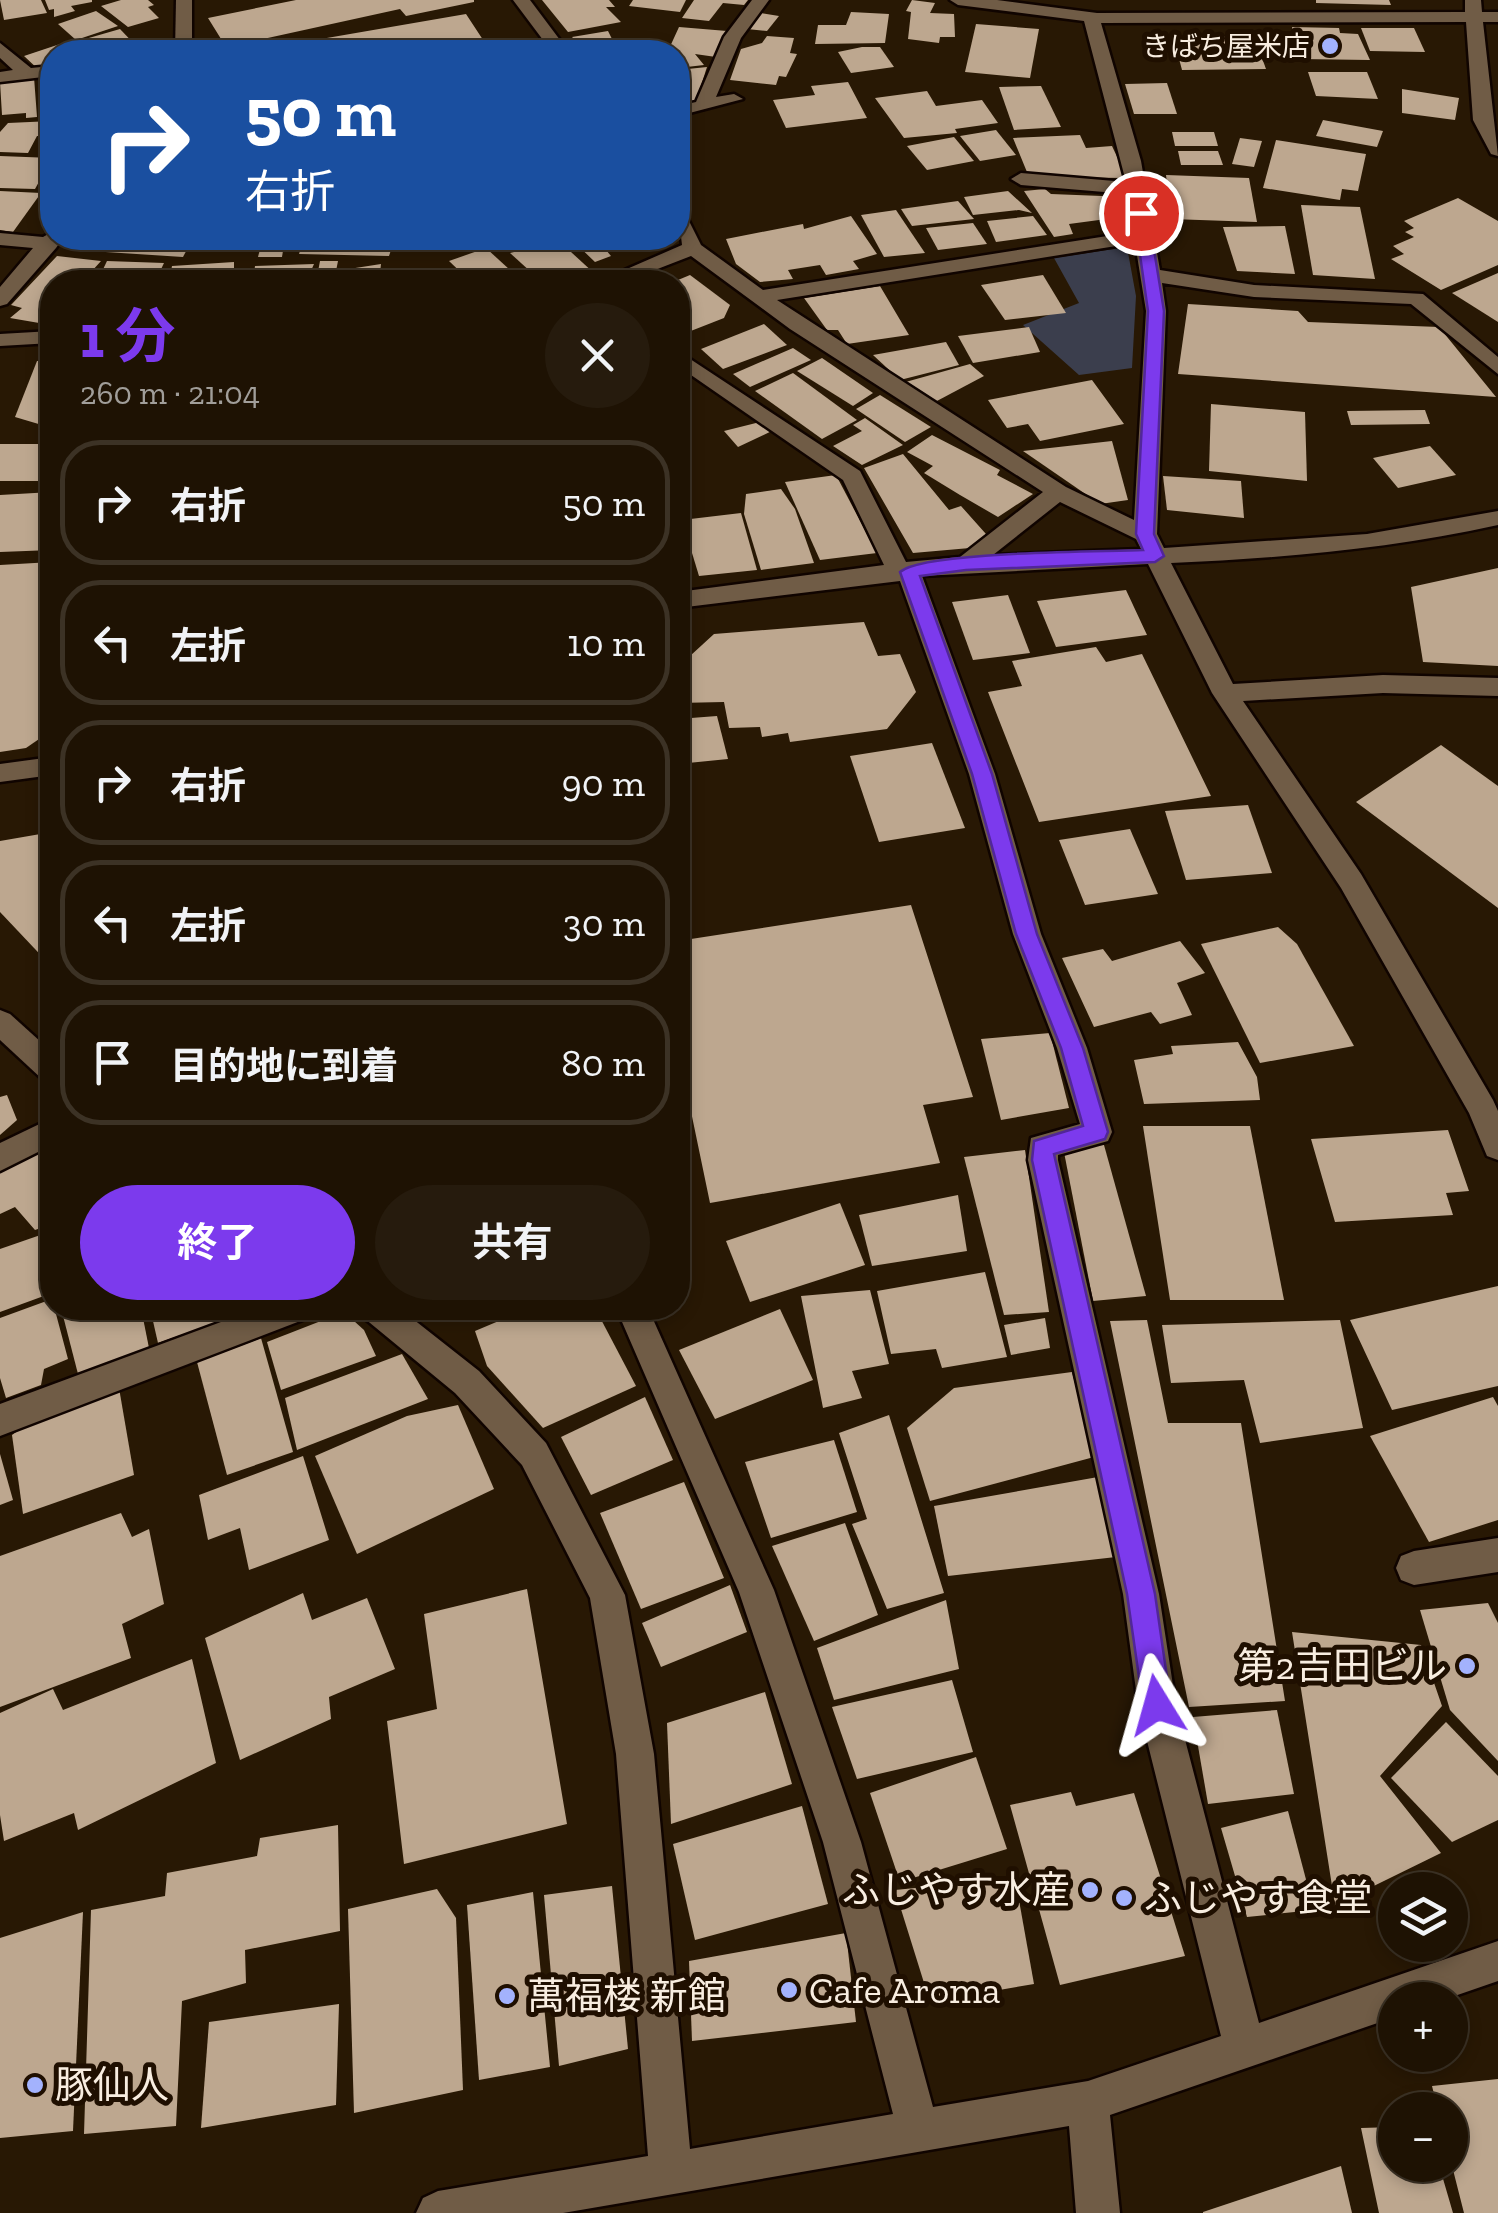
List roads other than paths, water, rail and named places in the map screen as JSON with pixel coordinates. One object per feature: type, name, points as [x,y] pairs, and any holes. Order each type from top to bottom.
[{"type":"street","points":[[184,0],[184,40]]},
{"type":"street","points":[[521,0],[552,40]]},
{"type":"street","points":[[704,105],[733,37],[761,0]]},
{"type":"street","points":[[958,0],[1091,17],[1474,9],[1498,18]]},
{"type":"street","points":[[1474,9],[1482,120],[1498,150]]},
{"type":"street","points":[[1091,17],[1132,161],[1152,275],[1156,311],[1150,545],[1225,693],[1350,881],[1482,1109],[1498,1147]]},
{"type":"street","points":[[0,48],[27,74]]},
{"type":"street","points":[[0,77],[40,72]]},
{"type":"street","points":[[690,108],[734,100]]},
{"type":"street","points":[[1021,179],[1136,189]]},
{"type":"street","points":[[759,296],[1144,236]]},
{"type":"street","points":[[0,239],[40,241]]},
{"type":"street","points":[[690,242],[693,248],[759,296],[1058,492],[1150,545]]},
{"type":"street","points":[[0,300],[43,250]]},
{"type":"street","points":[[638,270],[688,250]]},
{"type":"street","points":[[1152,275],[1254,291],[1416,298],[1438,312],[1498,368]]},
{"type":"street","points":[[0,340],[40,338]]},
{"type":"street","points":[[690,365],[852,476],[905,572],[982,774],[1026,934],[1072,1048],[1096,1132],[1042,1148],[1043,1160],[1141,1594],[1157,1705],[1245,2049]]},
{"type":"street","points":[[966,564],[1058,492]]},
{"type":"street","points":[[690,599],[1150,545],[1351,545],[1442,532],[1498,518]]},
{"type":"street","points":[[1225,693],[1383,684],[1498,687]]},
{"type":"street","points":[[0,773],[40,768]]},
{"type":"street","points":[[0,1022],[40,1059]]},
{"type":"street","points":[[0,1158],[40,1137]]},
{"type":"street","points":[[0,1420],[264,1320]]},
{"type":"street","points":[[390,1320],[467,1382],[534,1454],[607,1595],[635,1754],[671,2176]]},
{"type":"street","points":[[637,1320],[768,1626],[842,1842],[918,2131]]},
{"type":"street","points":[[1414,1568],[1498,1556]]},
{"type":"street","points":[[438,2213],[1088,2102],[1498,1961]]},
{"type":"street","points":[[1088,2102],[1098,2213]]},
{"type":"place","name":"きばち屋米店","points":[[1330,46]]},
{"type":"place","name":"第2吉田ビル","points":[[1467,1666]]},
{"type":"place","name":"ふじやす水産","points":[[1090,1890]]},
{"type":"place","name":"ふじやす食堂","points":[[1124,1898]]},
{"type":"place","name":"Cafe Aroma","points":[[789,1990]]},
{"type":"place","name":"萬福楼 新館","points":[[507,1996]]},
{"type":"place","name":"豚仙人","points":[[35,2085]]}]
